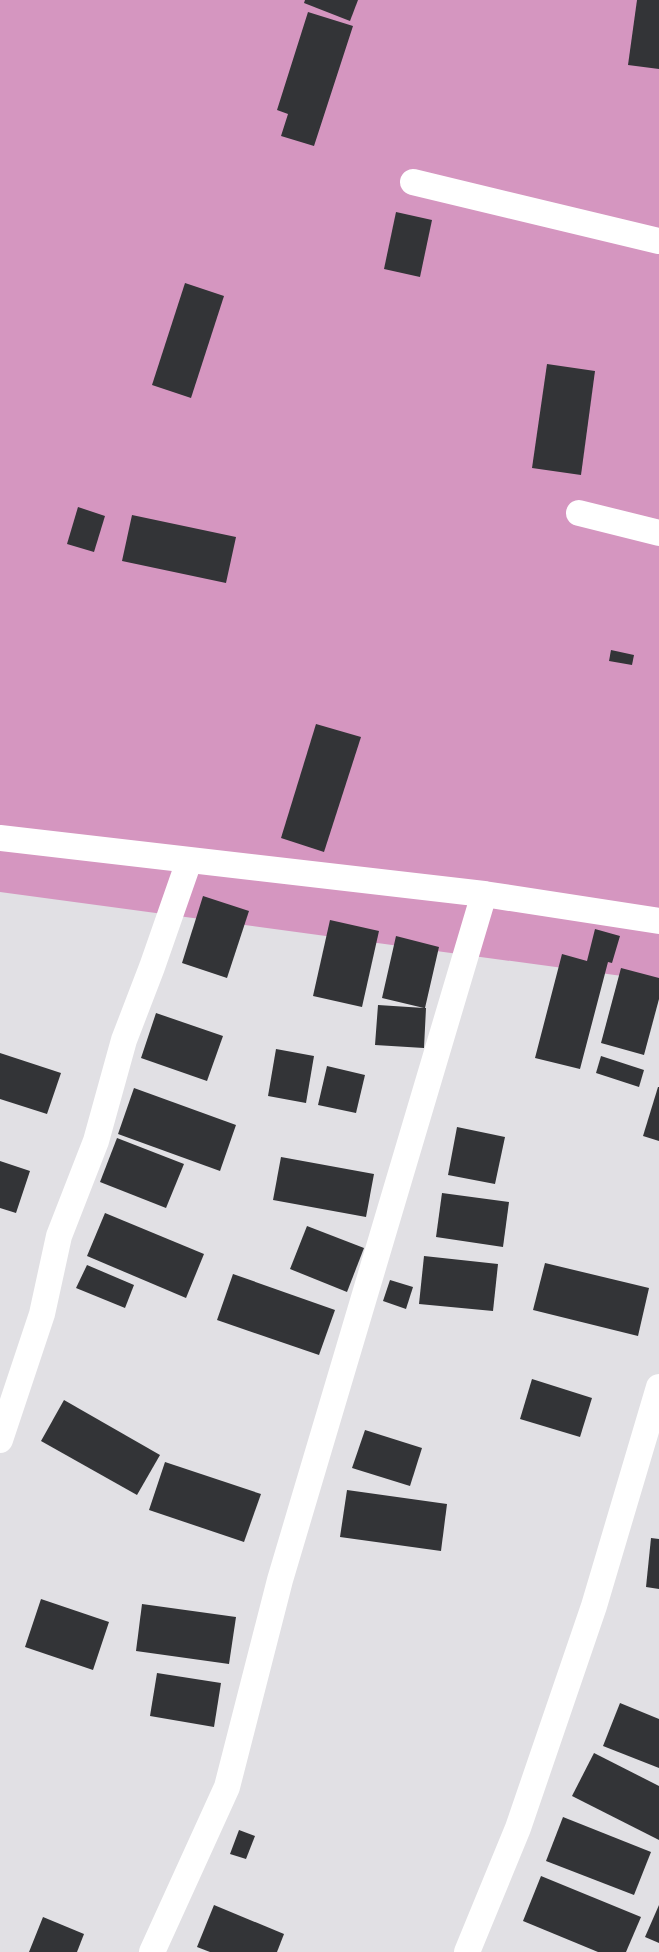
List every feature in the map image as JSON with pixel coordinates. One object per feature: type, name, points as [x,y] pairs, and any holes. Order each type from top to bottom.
[{"type":"street","points":[[413,182],[659,242]]},
{"type":"street","points":[[579,513],[659,533]]},
{"type":"street","points":[[0,838],[484,894],[659,921]]},
{"type":"street","points":[[0,1440],[42,1314],[60,1236],[96,1141],[124,1040],[189,861]]},
{"type":"street","points":[[152,1952],[227,1788],[280,1580],[484,894]]},
{"type":"street","points":[[467,1952],[518,1828],[590,1617],[659,1387]]},
{"type":"shaded area","points":[[0,0],[659,0],[659,981],[0,892]]},
{"type":"building","points":[[305,0],[358,0],[350,21],[304,3]]},
{"type":"building","points":[[637,0],[659,0],[659,69],[628,65]]},
{"type":"building","points":[[308,12],[353,26],[314,146],[281,136],[288,114],[277,110]]},
{"type":"building","points":[[396,212],[432,220],[420,277],[384,269]]},
{"type":"building","points":[[185,283],[224,296],[191,398],[152,385]]},
{"type":"building","points":[[547,364],[595,371],[581,475],[532,468]]},
{"type":"building","points":[[78,507],[105,516],[94,552],[67,544]]},
{"type":"building","points":[[132,515],[236,537],[226,583],[122,561]]},
{"type":"building","points":[[611,650],[634,655],[632,665],[609,661]]},
{"type":"building","points":[[316,724],[361,737],[324,852],[281,838]]},
{"type":"building","points":[[203,896],[249,911],[227,978],[182,963]]},
{"type":"building","points":[[330,920],[379,931],[362,1007],[313,996]]},
{"type":"building","points":[[595,929],[620,936],[612,963],[608,962],[580,1069],[535,1058],[562,954],[587,961]]},
{"type":"building","points":[[396,936],[439,947],[425,1008],[424,1048],[375,1045],[378,1005],[424,1008],[382,998]]},
{"type":"building","points":[[621,968],[659,978],[659,999],[644,1055],[601,1043]]},
{"type":"building","points":[[156,1013],[223,1036],[207,1081],[141,1058]]},
{"type":"building","points":[[276,1049],[314,1056],[306,1103],[268,1096]]},
{"type":"building","points":[[0,1053],[61,1073],[47,1114],[0,1099]]},
{"type":"building","points":[[601,1056],[644,1070],[639,1087],[596,1073]]},
{"type":"building","points":[[327,1066],[365,1075],[356,1113],[318,1105]]},
{"type":"building","points":[[659,1087],[659,1141],[643,1136]]},
{"type":"building","points":[[134,1088],[236,1125],[220,1171],[118,1134]]},
{"type":"building","points":[[457,1127],[505,1137],[495,1184],[448,1175]]},
{"type":"building","points":[[117,1138],[184,1164],[166,1208],[100,1182]]},
{"type":"building","points":[[281,1157],[374,1174],[366,1217],[273,1200]]},
{"type":"building","points":[[0,1161],[30,1171],[16,1213],[0,1208]]},
{"type":"building","points":[[442,1193],[509,1202],[503,1247],[436,1237]]},
{"type":"building","points":[[105,1213],[204,1254],[186,1298],[87,1256]]},
{"type":"building","points":[[307,1226],[364,1248],[347,1292],[290,1269]]},
{"type":"building","points":[[424,1256],[498,1264],[493,1311],[419,1304]]},
{"type":"building","points":[[545,1263],[649,1288],[638,1336],[533,1310]]},
{"type":"building","points":[[87,1265],[134,1285],[125,1308],[76,1288]]},
{"type":"building","points":[[233,1274],[335,1310],[319,1355],[217,1320]]},
{"type":"building","points":[[390,1280],[413,1287],[406,1309],[383,1301]]},
{"type":"building","points":[[532,1379],[592,1398],[580,1437],[520,1419]]},
{"type":"building","points":[[64,1400],[160,1455],[137,1495],[41,1441]]},
{"type":"building","points":[[365,1430],[422,1448],[410,1486],[352,1468]]},
{"type":"building","points":[[165,1462],[261,1494],[244,1542],[149,1510]]},
{"type":"building","points":[[347,1490],[447,1504],[441,1551],[340,1537]]},
{"type":"building","points":[[651,1538],[659,1539],[659,1589],[646,1587]]},
{"type":"building","points":[[41,1599],[109,1622],[93,1670],[25,1647]]},
{"type":"building","points":[[142,1604],[236,1617],[229,1664],[136,1651]]},
{"type":"building","points":[[157,1673],[221,1683],[214,1727],[150,1716]]},
{"type":"building","points":[[620,1703],[659,1719],[659,1768],[603,1746]]},
{"type":"building","points":[[594,1753],[659,1786],[659,1840],[572,1796]]},
{"type":"building","points":[[563,1817],[651,1852],[634,1895],[546,1861]]},
{"type":"building","points":[[239,1830],[255,1836],[246,1859],[230,1854]]},
{"type":"building","points":[[541,1876],[641,1917],[626,1952],[598,1952],[523,1921]]},
{"type":"building","points":[[214,1905],[284,1934],[277,1952],[210,1952],[197,1947]]},
{"type":"building","points":[[659,1905],[659,1943],[645,1937]]},
{"type":"building","points":[[43,1917],[84,1934],[77,1952],[29,1952]]}]
